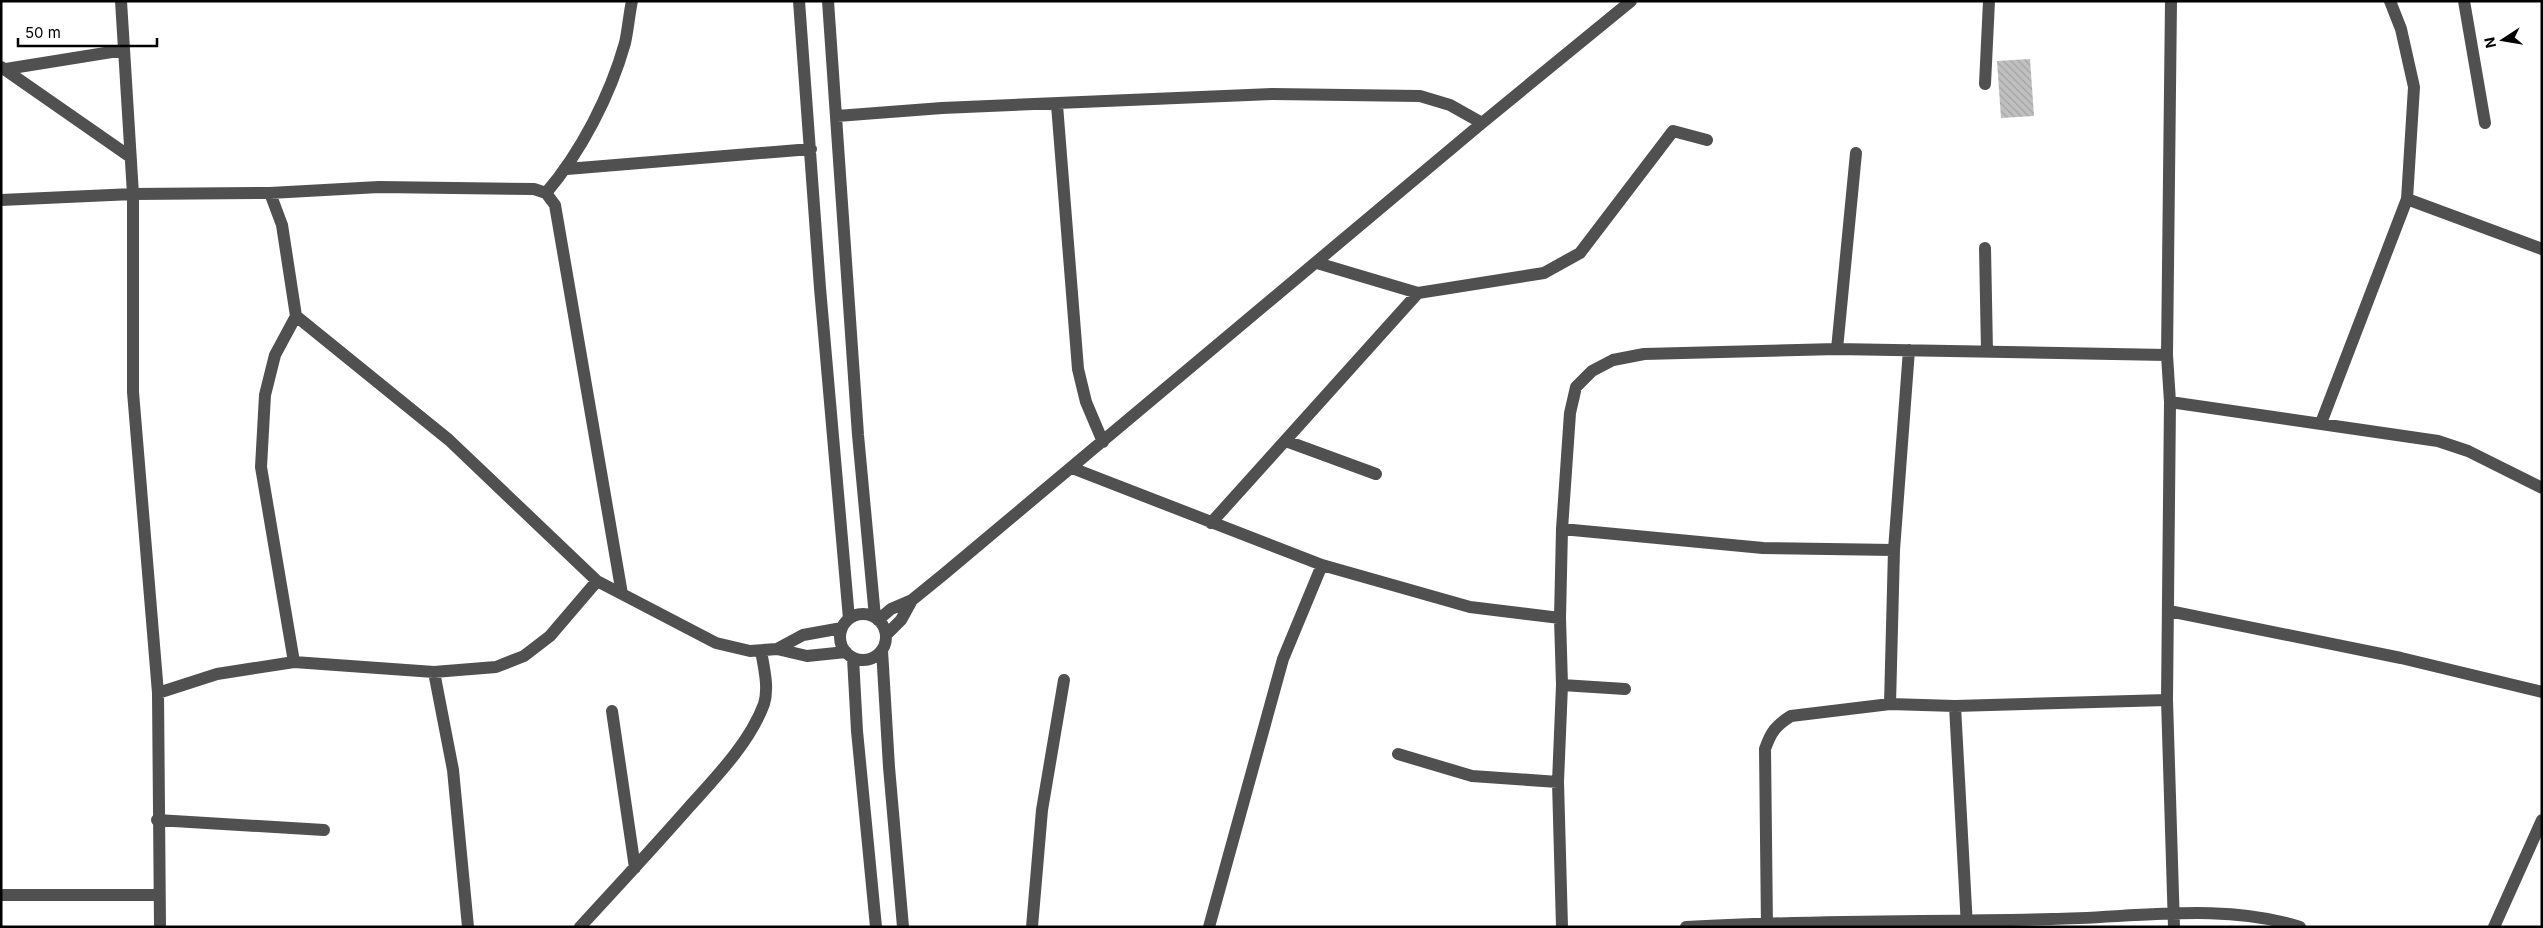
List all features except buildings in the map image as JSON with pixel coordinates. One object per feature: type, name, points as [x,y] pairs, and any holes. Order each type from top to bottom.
[{"type":"street","points":[[121,1],[129,156],[133,194],[133,392],[158,692],[157,820],[160,927]]},
{"type":"street","points":[[546,193],[566,169],[605,96],[625,43],[632,1]]},
{"type":"street","points":[[799,1],[845,624],[841,645],[849,655],[876,927]]},
{"type":"street","points":[[828,1],[858,434],[877,618],[886,635]]},
{"type":"street","points":[[777,649],[803,635],[845,624],[865,614],[877,618],[912,600],[1482,123],[1631,1]]},
{"type":"street","points":[[1985,84],[1989,1]]},
{"type":"street","points":[[2171,1],[2167,356],[2170,402],[2167,700],[2174,927]]},
{"type":"street","points":[[2321,423],[2407,199],[2414,87],[2401,29],[2390,1]]},
{"type":"street","points":[[2464,1],[2486,122]]},
{"type":"street","points":[[4,68],[124,50]]},
{"type":"street","points":[[4,68],[129,156]]},
{"type":"street","points":[[837,116],[942,108],[1057,105],[1272,94],[1420,96],[1450,105],[1482,123]]},
{"type":"street","points":[[1057,105],[1078,369],[1086,402],[1102,442]]},
{"type":"street","points":[[1317,263],[1418,293],[1544,273],[1580,253],[1673,131],[1707,140]]},
{"type":"street","points":[[566,169],[811,149]]},
{"type":"street","points":[[1838,349],[1856,152]]},
{"type":"street","points":[[1,200],[133,194],[270,193],[379,187],[534,188],[546,193],[555,205],[622,594]]},
{"type":"street","points":[[270,193],[282,225],[296,316],[275,355],[265,395],[261,467],[294,662]]},
{"type":"street","points":[[2407,199],[2542,248]]},
{"type":"street","points":[[1985,248],[1987,351]]},
{"type":"street","points":[[1211,524],[1418,293]]},
{"type":"street","points":[[296,316],[449,440],[597,582],[716,643],[750,651],[777,649],[807,656],[849,655],[869,660],[882,650]]},
{"type":"street","points":[[1562,927],[1558,782],[1562,685],[1560,618],[1562,530],[1570,413],[1576,387],[1592,371],[1613,360],[1644,354],[1838,349],[2167,356]]},
{"type":"street","points":[[1890,704],[1894,550],[1909,350]]},
{"type":"street","points":[[2170,402],[2438,441],[2468,451],[2542,488]]},
{"type":"street","points":[[1286,442],[1376,474]]},
{"type":"street","points":[[1072,468],[1211,524],[1322,565],[1470,608],[1560,618]]},
{"type":"street","points":[[1562,530],[1763,548],[1894,550]]},
{"type":"street","points":[[1209,927],[1283,659],[1322,565]]},
{"type":"street","points":[[158,692],[217,674],[294,662],[434,672],[496,667],[524,656],[550,636],[597,582]]},
{"type":"street","points":[[903,927],[889,767],[882,650],[886,635],[901,620],[912,600]]},
{"type":"street","points":[[2169,611],[2401,658],[2542,692]]},
{"type":"street","points":[[580,927],[715,778],[753,728],[764,703],[766,680],[761,651]]},
{"type":"street","points":[[434,672],[454,770],[468,927]]},
{"type":"street","points":[[1032,927],[1042,810],[1064,680]]},
{"type":"street","points":[[1562,685],[1625,689]]},
{"type":"street","points":[[1767,924],[1765,749],[1770,734],[1777,725],[1791,716],[1890,704],[1955,706],[2167,700]]},
{"type":"street","points":[[1955,706],[1966,924]]},
{"type":"street","points":[[612,710],[635,868]]},
{"type":"street","points":[[1398,754],[1472,776],[1558,782]]},
{"type":"street","points":[[157,820],[324,830]]},
{"type":"street","points":[[2494,927],[2542,820]]},
{"type":"street","points":[[1,896],[158,895]]},
{"type":"street","points":[[1686,927],[1767,924],[1966,924],[2174,914],[2250,916],[2300,927]]}]
